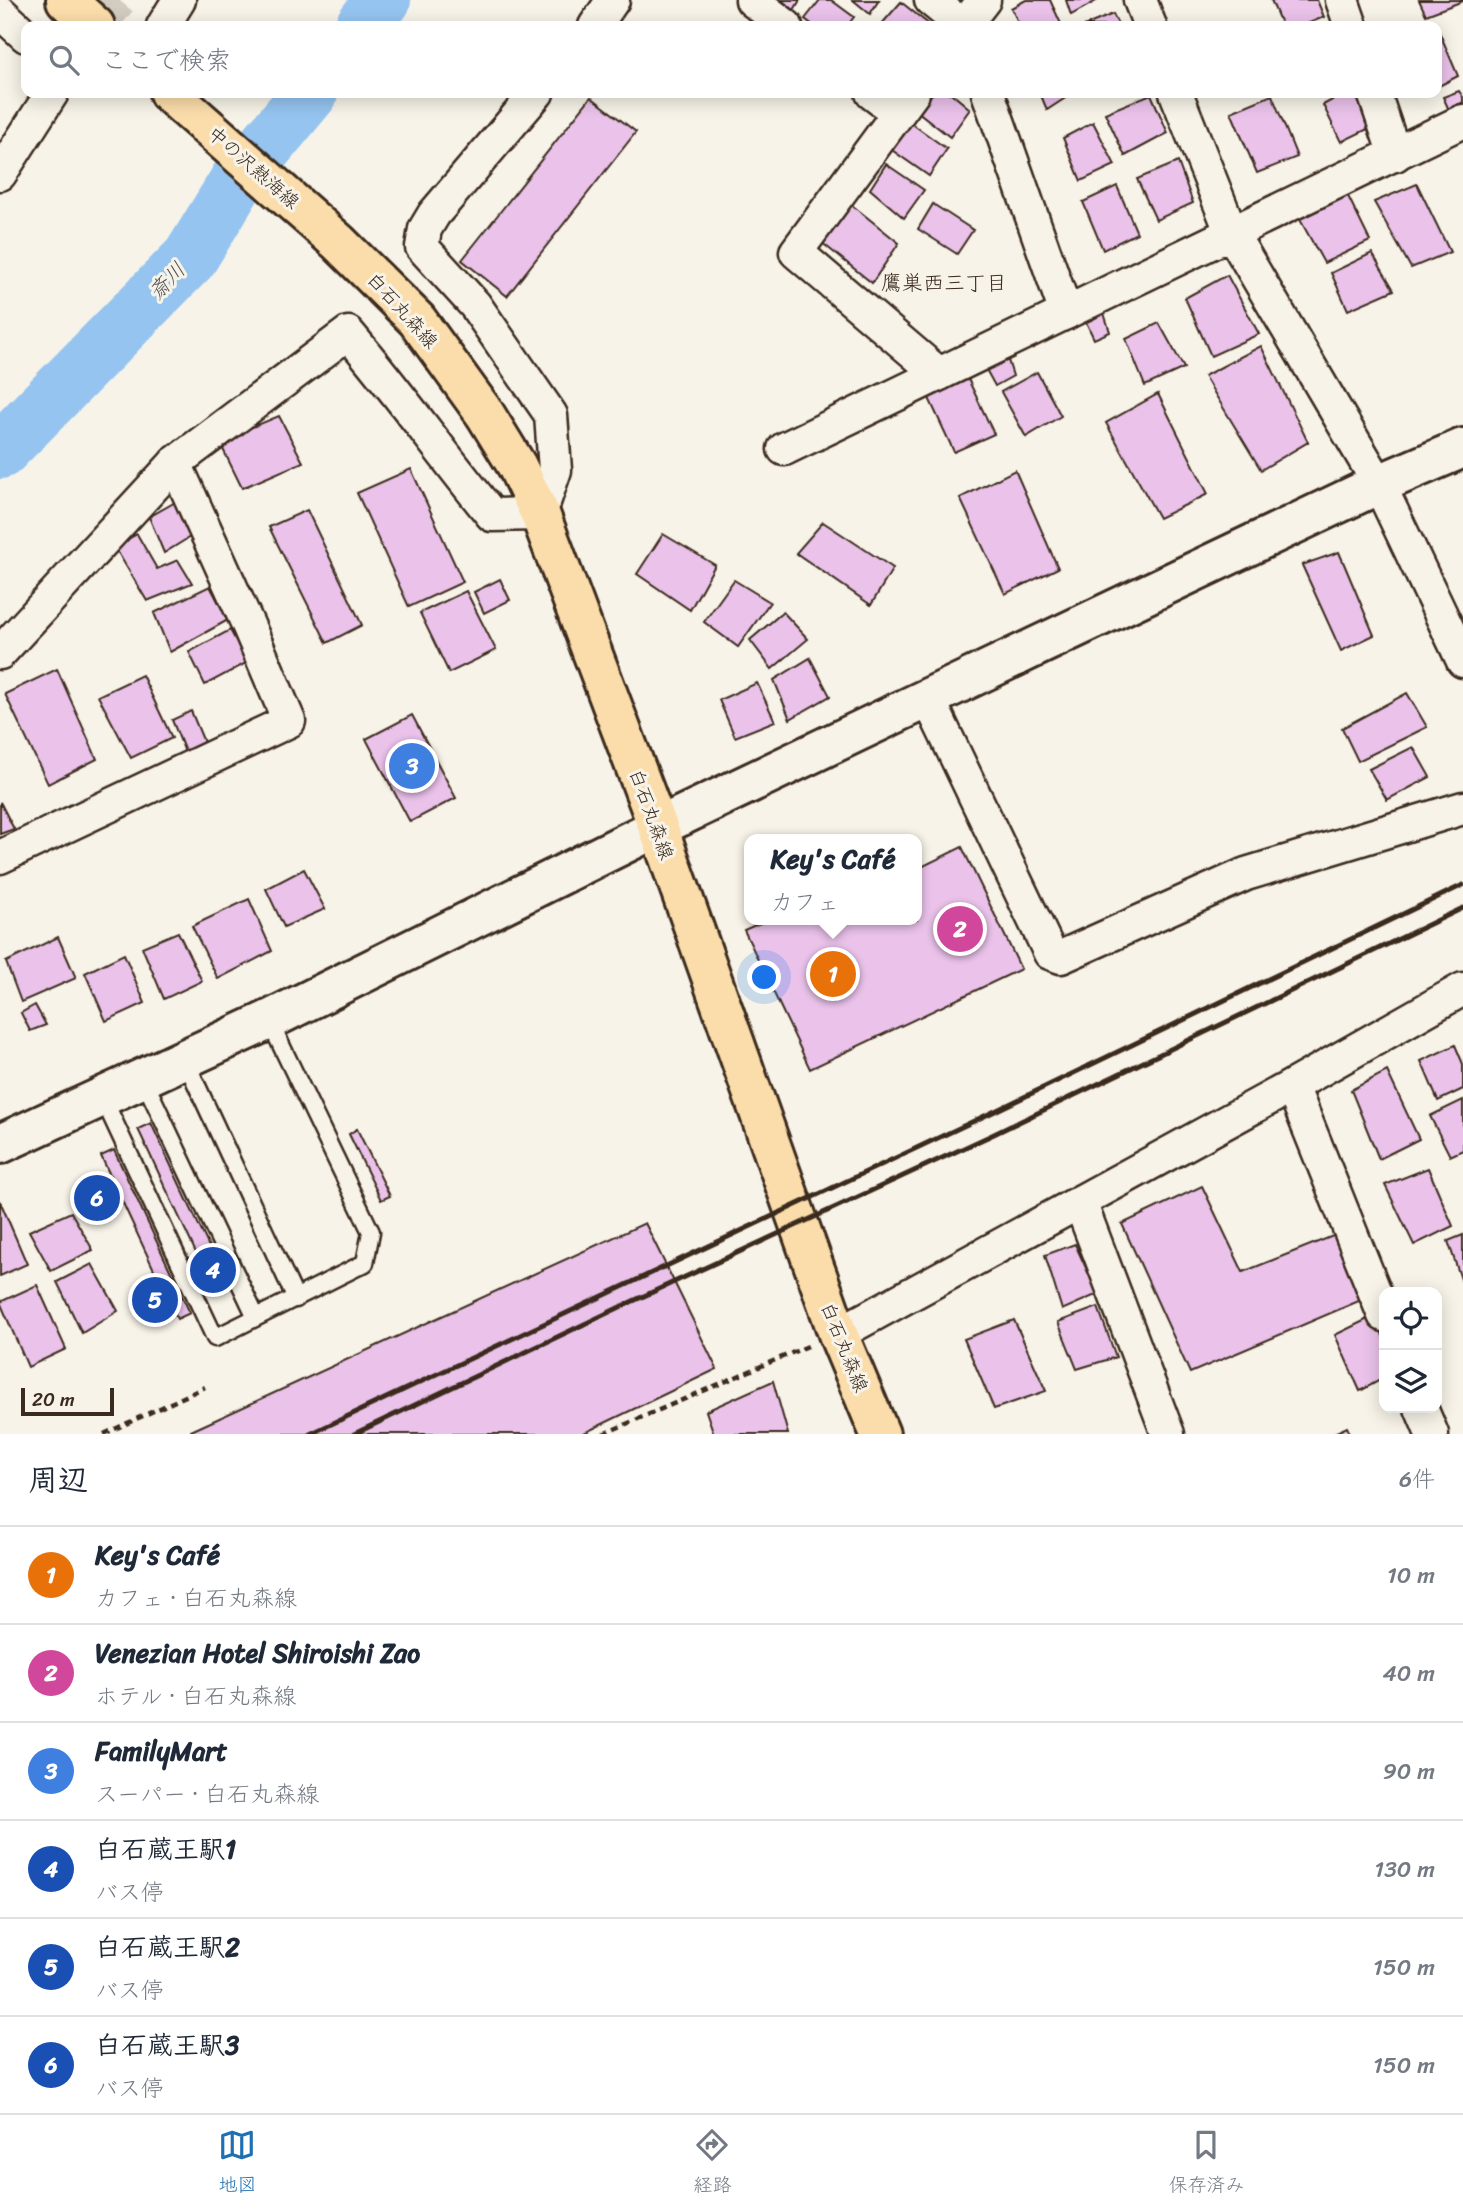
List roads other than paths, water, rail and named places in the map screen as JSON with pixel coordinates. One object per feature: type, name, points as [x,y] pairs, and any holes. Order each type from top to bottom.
[{"type":"main road","points":[[66,0],[89,21]]},
{"type":"main road","name":"中の沢熱海線","points":[[175,98],[338,242]]},
{"type":"main road","name":"白石丸森線","points":[[338,242],[417,320],[485,414],[517,466],[540,514],[658,827],[838,1334],[880,1434]]},
{"type":"street","points":[[166,21],[178,0]]},
{"type":"street","points":[[598,21],[613,0]]},
{"type":"street","points":[[752,0],[779,21]]},
{"type":"street","points":[[931,0],[958,21]]},
{"type":"street","points":[[968,21],[984,0]]},
{"type":"street","points":[[1140,0],[1148,21]]},
{"type":"street","points":[[1342,0],[1349,21]]},
{"type":"street","points":[[0,12],[21,31]]},
{"type":"street","points":[[0,174],[49,98]]},
{"type":"street","points":[[0,653],[175,463],[348,333],[402,397],[492,515],[540,514],[555,470],[551,415],[475,305],[422,247],[425,229],[435,214],[533,98]]},
{"type":"street","points":[[990,98],[1066,313]]},
{"type":"street","points":[[1178,98],[1232,234],[1379,484],[1463,661]]},
{"type":"street","points":[[1376,98],[1395,155]]},
{"type":"street","points":[[905,103],[796,252],[939,374]]},
{"type":"street","points":[[784,449],[1463,121]]},
{"type":"street","points":[[0,1144],[269,1020],[658,827],[928,698],[1379,484],[1463,448]]},
{"type":"street","points":[[0,858],[289,721],[175,463]]},
{"type":"street","points":[[928,698],[1049,953],[1061,957],[1246,874],[1463,808]]},
{"type":"street","points":[[838,1334],[1292,1086],[1463,989]]},
{"type":"street","points":[[1292,1086],[1379,1303]]},
{"type":"street","points":[[1080,1202],[1168,1434]]},
{"type":"street","points":[[1423,1413],[1432,1434]]},
{"type":"lane","points":[[103,1098],[215,1338],[365,1263],[371,1232],[269,1020]]},
{"type":"lane","points":[[185,1060],[296,1299]]},
{"type":"lane","points":[[143,1079],[256,1317]]},
{"type":"waterway","name":"斎川","points":[[367,21],[383,0]]},
{"type":"waterway","name":"斎川","points":[[0,451],[190,258],[237,181],[306,98]]},
{"type":"tunnel","points":[[104,21],[121,0]]},
{"type":"railway","points":[[310,1434],[993,1112],[1463,885]]},
{"type":"railway","points":[[354,1434],[994,1134],[1463,908]]},
{"type":"place","name":"FamilyMart","points":[[412,766]]},
{"type":"place","name":"Venezian Hotel Shiroishi Zao","points":[[960,929]]},
{"type":"place","name":"Key's Café","points":[[833,974]]},
{"type":"place","name":"白石蔵王駅3","points":[[97,1198]]},
{"type":"place","name":"白石蔵王駅1","points":[[213,1270]]},
{"type":"place","name":"白石蔵王駅2","points":[[155,1300]]},
{"type":"district","name":"鷹巣西三丁目","points":[[944,283]]}]
